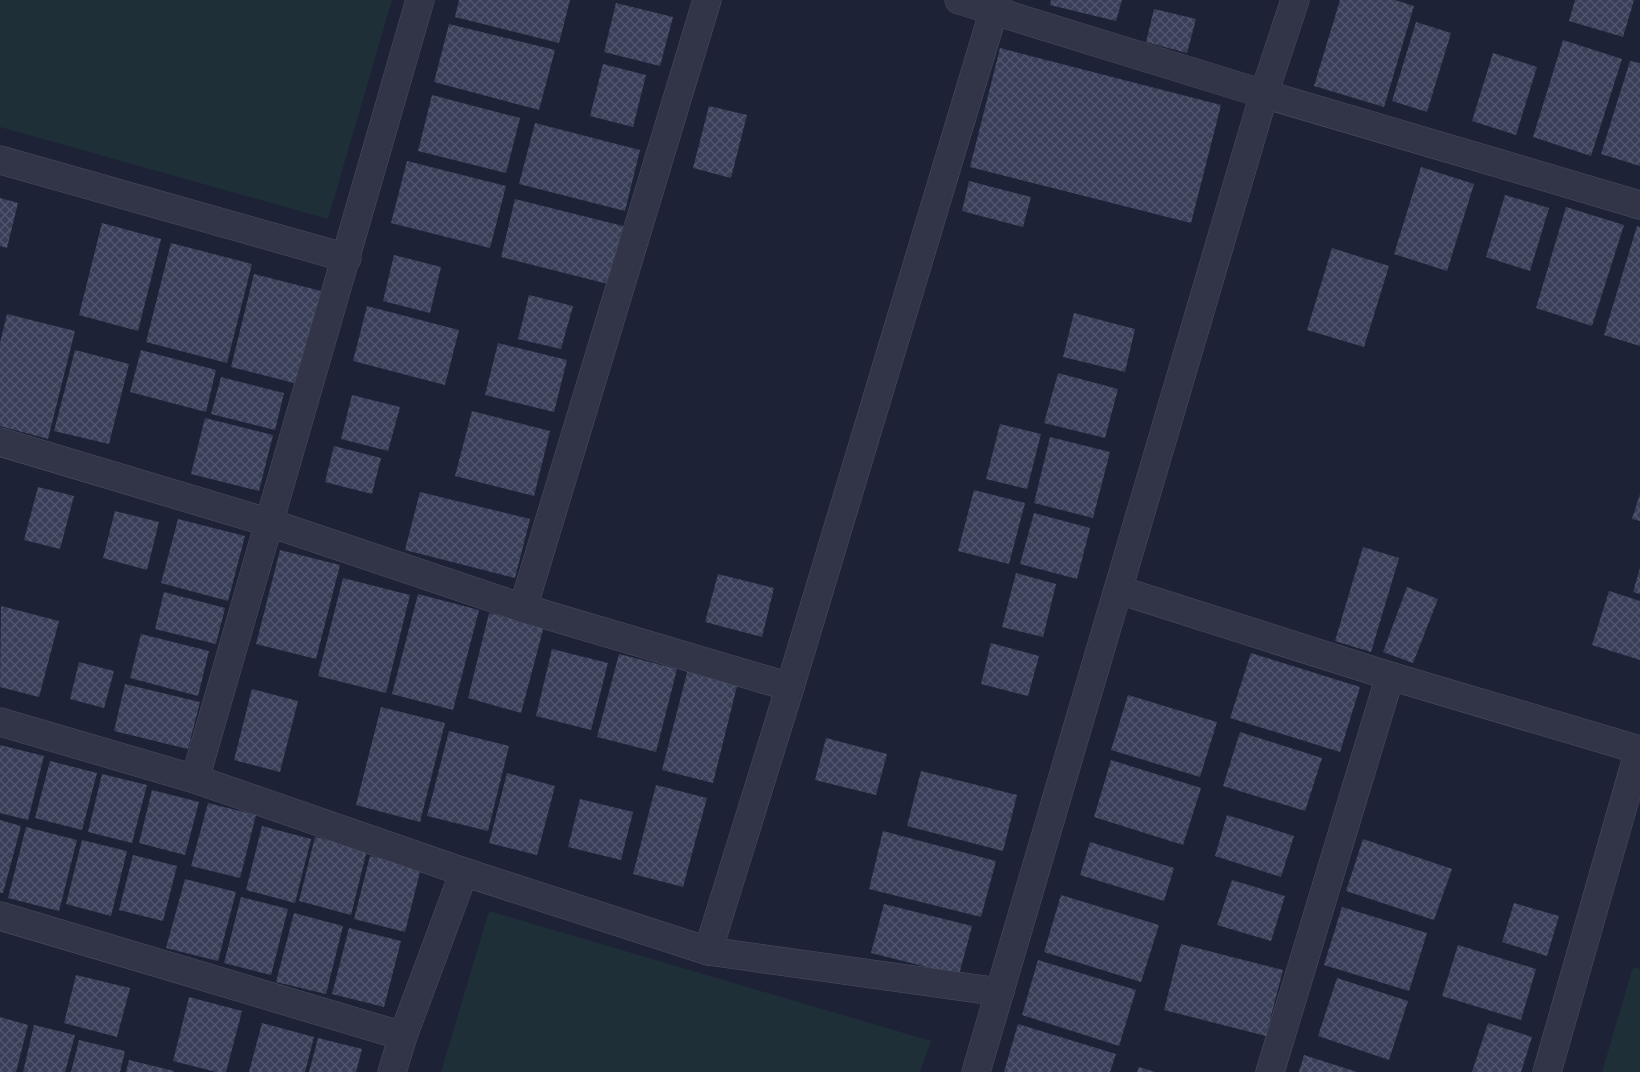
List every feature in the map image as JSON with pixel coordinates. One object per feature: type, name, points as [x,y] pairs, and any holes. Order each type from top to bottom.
[{"type":"street","points":[[194,779],[267,522],[347,258],[420,0]]},
{"type":"street","points":[[523,608],[707,0]]},
{"type":"street","points":[[959,0],[995,5],[1264,94],[1640,205]]},
{"type":"street","points":[[976,1072],[1264,94],[1295,0]]},
{"type":"street","points":[[708,952],[790,687],[995,5]]},
{"type":"street","points":[[0,160],[347,258]]},
{"type":"street","points":[[0,442],[267,522],[523,608],[790,687]]},
{"type":"street","points":[[1119,590],[1390,676],[1639,750],[1547,1072]]},
{"type":"street","points":[[1270,1072],[1390,676]]},
{"type":"street","points":[[0,722],[194,779],[464,872],[708,952],[1000,992]]},
{"type":"street","points":[[392,1072],[403,1036],[464,872]]},
{"type":"street","points":[[0,916],[403,1036]]},
{"type":"shaded area","points":[[0,0],[392,0],[328,219],[0,127]]},
{"type":"shaded area","points":[[489,911],[931,1041],[920,1072],[441,1072]]},
{"type":"shaded area","points":[[1633,967],[1640,969],[1640,1072],[1602,1072]]},
{"type":"building","points":[[459,0],[570,0],[559,43],[455,17]]},
{"type":"building","points":[[1051,0],[1122,0],[1116,21],[1050,5]]},
{"type":"building","points":[[1340,0],[1395,0],[1414,6],[1384,107],[1314,86]]},
{"type":"building","points":[[1575,0],[1634,0],[1623,37],[1569,21]]},
{"type":"building","points":[[616,3],[673,17],[660,66],[604,52]]},
{"type":"building","points":[[1154,9],[1196,19],[1187,53],[1146,42]]},
{"type":"building","points":[[1416,22],[1451,33],[1427,112],[1392,101]]},
{"type":"building","points":[[449,24],[555,50],[539,110],[434,82]]},
{"type":"building","points":[[1563,40],[1622,59],[1591,156],[1533,137]]},
{"type":"building","points":[[1000,48],[1221,105],[1191,223],[970,167]]},
{"type":"building","points":[[1493,53],[1537,67],[1516,135],[1472,121]]},
{"type":"building","points":[[1630,61],[1640,63],[1640,166],[1601,154]]},
{"type":"building","points":[[603,64],[646,75],[633,127],[590,116]]},
{"type":"building","points":[[432,95],[520,118],[506,173],[418,151]]},
{"type":"building","points":[[709,106],[747,115],[731,178],[693,168]]},
{"type":"building","points":[[535,123],[640,150],[625,211],[519,184]]},
{"type":"building","points":[[407,161],[506,186],[490,248],[391,223]]},
{"type":"building","points":[[1421,167],[1474,184],[1447,271],[1394,254]]},
{"type":"building","points":[[969,181],[1031,197],[1023,227],[962,211]]},
{"type":"building","points":[[1505,195],[1549,208],[1530,271],[1486,257]]},
{"type":"building","points":[[0,198],[18,203],[7,248],[0,246]]},
{"type":"building","points":[[515,199],[623,226],[608,284],[501,257]]},
{"type":"building","points":[[1566,207],[1624,225],[1592,326],[1536,308]]},
{"type":"building","points":[[102,223],[161,239],[138,331],[79,315]]},
{"type":"building","points":[[1637,226],[1640,227],[1640,346],[1604,335]]},
{"type":"building","points":[[171,243],[252,264],[227,363],[146,342]]},
{"type":"building","points":[[1332,248],[1389,266],[1364,347],[1307,330]]},
{"type":"building","points":[[394,255],[441,267],[430,313],[383,301]]},
{"type":"building","points":[[254,274],[321,291],[298,384],[231,367]]},
{"type":"building","points":[[529,295],[573,306],[561,349],[518,339]]},
{"type":"building","points":[[367,306],[459,330],[445,385],[353,361]]},
{"type":"building","points":[[1074,313],[1135,329],[1125,372],[1063,357]]},
{"type":"building","points":[[7,314],[75,331],[48,439],[0,426],[0,343]]},
{"type":"building","points":[[498,343],[567,360],[554,412],[485,395]]},
{"type":"building","points":[[75,350],[129,364],[109,444],[54,431]]},
{"type":"building","points":[[141,350],[216,370],[206,412],[130,392]]},
{"type":"building","points":[[1058,373],[1118,389],[1105,438],[1044,423]]},
{"type":"building","points":[[221,377],[284,393],[275,430],[211,414]]},
{"type":"building","points":[[352,395],[400,407],[388,451],[341,439]]},
{"type":"building","points":[[472,411],[550,431],[534,496],[455,476]]},
{"type":"building","points":[[205,418],[273,435],[259,491],[191,474]]},
{"type":"building","points":[[1000,424],[1041,434],[1027,489],[986,479]]},
{"type":"building","points":[[1050,437],[1110,452],[1093,518],[1034,503]]},
{"type":"building","points":[[334,446],[381,458],[372,494],[325,482]]},
{"type":"building","points":[[38,487],[74,496],[60,549],[24,540]]},
{"type":"building","points":[[974,490],[1025,503],[1009,564],[958,551]]},
{"type":"building","points":[[420,492],[530,519],[515,578],[405,550]]},
{"type":"building","points":[[1640,494],[1640,521],[1632,519]]},
{"type":"building","points":[[115,511],[159,522],[147,570],[103,558]]},
{"type":"building","points":[[1034,513],[1090,528],[1077,579],[1020,564]]},
{"type":"building","points":[[178,519],[245,536],[228,601],[161,583]]},
{"type":"building","points":[[1363,547],[1399,558],[1371,652],[1335,641]]},
{"type":"building","points":[[280,550],[340,565],[316,659],[256,644]]},
{"type":"building","points":[[1640,568],[1640,594],[1633,592]]},
{"type":"building","points":[[1016,573],[1056,584],[1043,637],[1002,627]]},
{"type":"building","points":[[718,574],[774,588],[762,637],[705,622]]},
{"type":"building","points":[[343,578],[410,595],[386,693],[318,676]]},
{"type":"building","points":[[1407,587],[1438,599],[1413,663],[1383,652]]},
{"type":"building","points":[[1609,591],[1640,601],[1640,660],[1592,645]]},
{"type":"building","points":[[164,592],[225,608],[216,644],[155,629]]},
{"type":"building","points":[[418,594],[479,610],[453,710],[392,694]]},
{"type":"building","points":[[1,606],[59,621],[39,697],[0,687]]},
{"type":"building","points":[[489,613],[544,626],[521,713],[468,698]]},
{"type":"building","points":[[141,634],[209,651],[198,696],[130,678]]},
{"type":"building","points":[[991,643],[1039,656],[1028,696],[981,684]]},
{"type":"building","points":[[552,649],[608,663],[591,730],[536,716]]},
{"type":"building","points":[[1251,653],[1360,687],[1340,752],[1230,718]]},
{"type":"building","points":[[619,654],[677,669],[656,752],[597,737]]},
{"type":"building","points":[[79,662],[114,671],[104,708],[70,699]]},
{"type":"building","points":[[688,669],[738,682],[713,783],[662,770]]},
{"type":"building","points":[[125,684],[200,702],[188,749],[114,731]]},
{"type":"building","points":[[252,689],[298,701],[280,772],[234,760]]},
{"type":"building","points":[[1128,695],[1217,722],[1200,777],[1111,750]]},
{"type":"building","points":[[381,707],[445,723],[420,822],[356,805]]},
{"type":"building","points":[[449,731],[509,746],[488,831],[427,816]]},
{"type":"building","points":[[1240,732],[1322,758],[1305,811],[1223,786]]},
{"type":"building","points":[[826,738],[887,754],[876,795],[815,780]]},
{"type":"building","points":[[0,745],[44,756],[28,820],[0,813]]},
{"type":"building","points":[[1111,760],[1201,788],[1183,845],[1094,817]]},
{"type":"building","points":[[50,761],[97,773],[82,830],[35,818]]},
{"type":"building","points":[[921,771],[1017,795],[1003,851],[907,826]]},
{"type":"building","points":[[507,773],[555,786],[537,855],[489,843]]},
{"type":"building","points":[[102,774],[147,785],[132,843],[88,832]]},
{"type":"building","points":[[656,785],[707,798],[683,887],[633,874]]},
{"type":"building","points":[[152,790],[199,802],[185,855],[139,843]]},
{"type":"building","points":[[580,799],[633,812],[621,860],[568,847]]},
{"type":"building","points":[[208,803],[256,815],[240,878],[191,866]]},
{"type":"building","points":[[1227,815],[1294,836],[1281,877],[1215,856]]},
{"type":"building","points":[[0,820],[21,826],[3,893],[0,893]]},
{"type":"building","points":[[262,826],[311,839],[295,903],[246,890]]},
{"type":"building","points":[[26,827],[77,840],[59,911],[8,898]]},
{"type":"building","points":[[883,831],[996,861],[981,917],[869,889]]},
{"type":"building","points":[[315,837],[367,850],[351,915],[299,901]]},
{"type":"building","points":[[1363,839],[1452,869],[1434,920],[1346,891]]},
{"type":"building","points":[[82,840],[127,851],[111,916],[66,904]]},
{"type":"building","points":[[1090,842],[1174,868],[1164,901],[1080,875]]},
{"type":"building","points":[[133,855],[177,866],[163,921],[119,910]]},
{"type":"building","points":[[370,856],[421,868],[405,932],[354,919]]},
{"type":"building","points":[[185,879],[236,892],[218,961],[166,948]]},
{"type":"building","points":[[1232,880],[1285,896],[1271,941],[1217,925]]},
{"type":"building","points":[[1061,895],[1159,925],[1141,982],[1044,952]]},
{"type":"building","points":[[241,897],[288,909],[271,975],[224,963]]},
{"type":"building","points":[[1514,903],[1559,916],[1547,956],[1502,942]]},
{"type":"building","points":[[884,904],[972,926],[959,975],[871,953]]},
{"type":"building","points":[[1342,907],[1427,933],[1409,991],[1324,965]]},
{"type":"building","points":[[294,913],[343,926],[326,994],[276,982]]},
{"type":"building","points":[[349,928],[401,941],[384,1007],[332,994]]},
{"type":"building","points":[[1181,944],[1283,970],[1266,1036],[1164,1010]]},
{"type":"building","points":[[1458,945],[1536,969],[1521,1020],[1442,996]]},
{"type":"building","points":[[1038,960],[1136,990],[1119,1046],[1022,1015]]},
{"type":"building","points":[[76,975],[130,988],[117,1037],[64,1023]]},
{"type":"building","points":[[1337,978],[1408,1001],[1389,1060],[1318,1036]]},
{"type":"building","points":[[189,997],[242,1011],[226,1072],[216,1072],[173,1061]]},
{"type":"building","points":[[0,1017],[28,1025],[16,1072],[0,1072]]},
{"type":"building","points":[[262,1023],[314,1037],[305,1072],[249,1072]]},
{"type":"building","points":[[1488,1023],[1532,1037],[1521,1072],[1472,1072]]},
{"type":"building","points":[[1018,1024],[1116,1054],[1110,1072],[1004,1072]]},
{"type":"building","points":[[34,1025],[75,1035],[65,1072],[23,1072]]},
{"type":"building","points":[[318,1038],[362,1049],[356,1072],[309,1072]]},
{"type":"building","points":[[79,1040],[125,1051],[120,1072],[71,1072]]},
{"type":"building","points":[[1304,1055],[1357,1072],[1299,1072]]},
{"type":"building","points":[[129,1060],[174,1071],[126,1072]]},
{"type":"building","points":[[1139,1067],[1155,1072],[1137,1072]]}]
